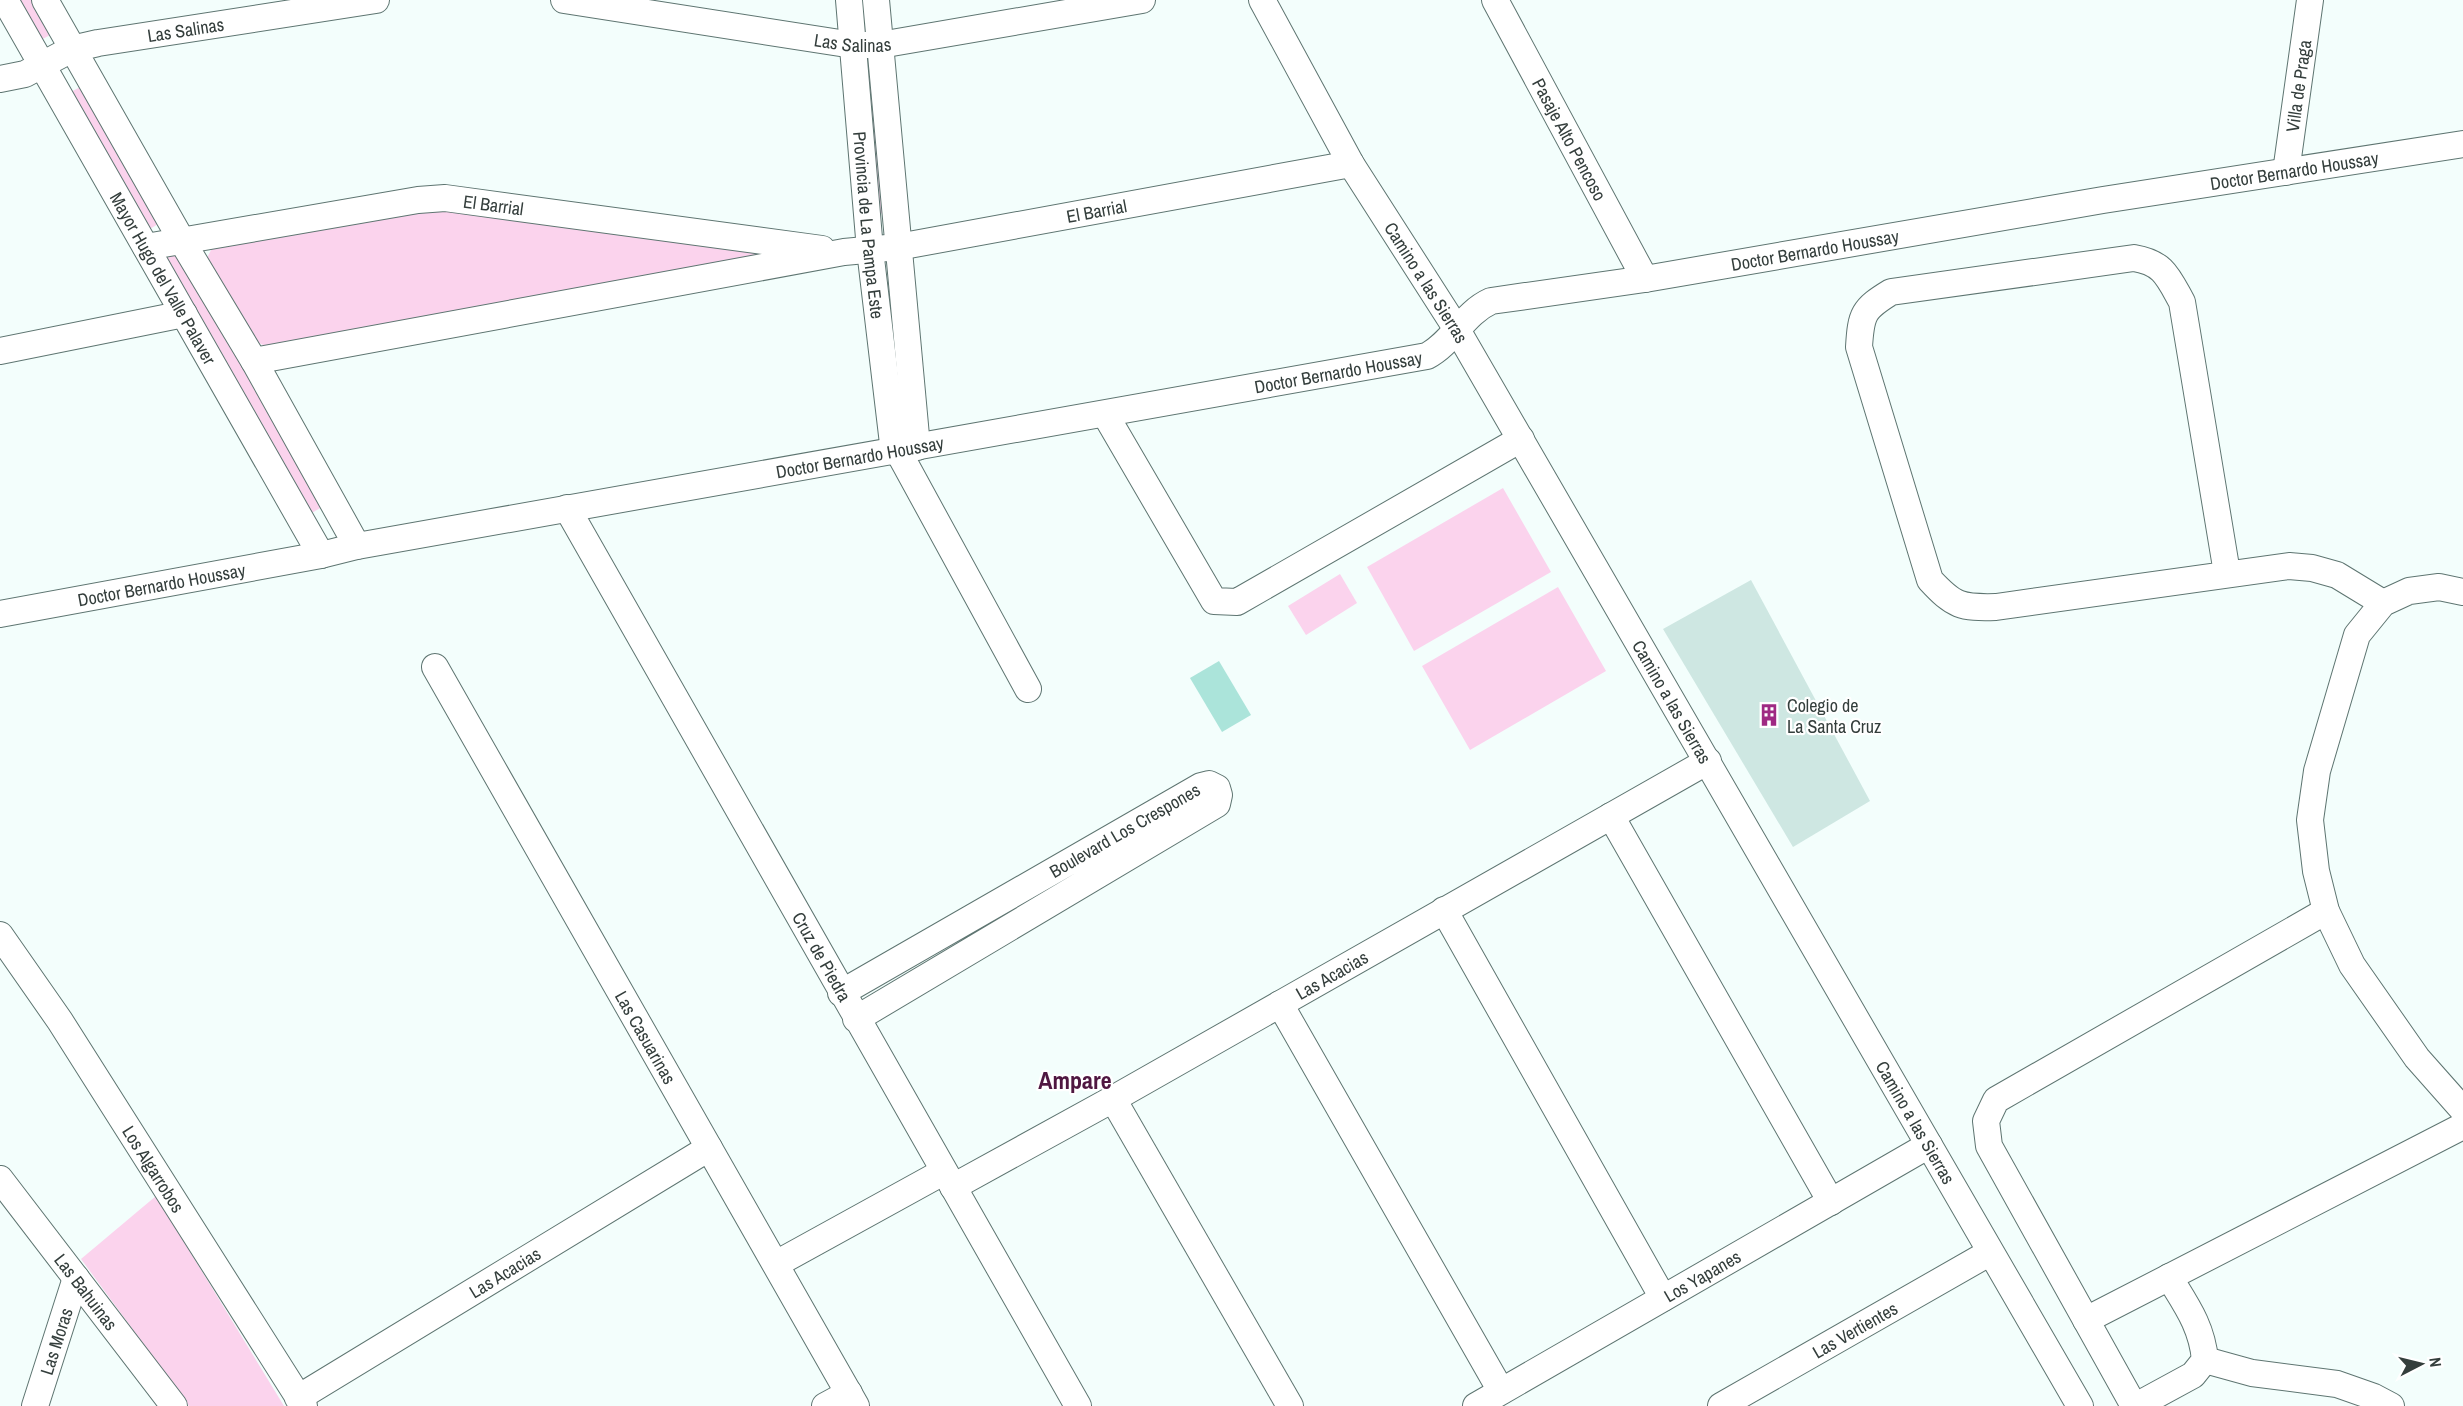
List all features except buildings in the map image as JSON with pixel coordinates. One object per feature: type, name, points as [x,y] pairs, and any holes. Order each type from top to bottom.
[{"type":"street","name":"Mayor Hugo del Valle Palaver","points":[[5,0],[184,314],[338,551]]},
{"type":"street","name":"Mayor Hugo del Valle Palaver","points":[[45,0],[182,241],[254,361],[338,551]]},
{"type":"street","name":"Las Salinas","points":[[0,79],[25,74],[72,49],[98,43],[376,0]]},
{"type":"street","name":"Las Salinas","points":[[564,0],[853,45],[880,45],[1077,6],[1142,0]]},
{"type":"street","name":"Provincia de La Pampa Este","points":[[849,0],[870,250],[903,450],[1028,689]]},
{"type":"street","name":"Provincia de La Pampa Este","points":[[876,0],[897,247],[903,450]]},
{"type":"street","name":"Camino a las Sierras","points":[[1262,0],[1351,164],[1456,328],[1708,760],[1989,1253],[2080,1406]]},
{"type":"street","name":"Pasaje Alto Pencoso","points":[[1495,0],[1645,279]]},
{"type":"street","name":"Villa de Praga","points":[[2286,172],[2310,0]]},
{"type":"street","name":"Doctor Bernardo Houssay","points":[[0,614],[567,508],[1427,356],[1441,349],[1456,328],[1480,306],[1491,301],[1645,279],[2103,200],[2463,144]]},
{"type":"street","name":"El Barrial","points":[[254,361],[844,252],[897,247],[1351,164]]},
{"type":"street","name":"El Barrial","points":[[146,247],[418,200],[446,198],[844,252]]},
{"type":"street","points":[[2227,573],[2182,302],[2165,272],[2158,266],[2151,261],[2134,258],[2101,262],[1891,292],[1872,304],[1861,321],[1860,347],[1930,580],[1947,599],[1969,608],[1996,607],[2289,566],[2312,568],[2337,575],[2383,603]]},
{"type":"street","points":[[0,351],[184,314]]},
{"type":"street","points":[[1105,414],[1214,601],[1237,602],[1521,439]]},
{"type":"street","name":"Cruz de Piedra","points":[[567,508],[1078,1406]]},
{"type":"street","points":[[2463,592],[2439,587],[2409,591],[2383,603],[2357,635],[2317,771],[2310,820],[2316,871],[2325,911],[2352,965],[2417,1058],[2463,1110]]},
{"type":"street","name":"Las Casuarinas","points":[[435,667],[853,1399]]},
{"type":"street","name":"Las Acacias","points":[[776,1264],[1113,1099],[1708,760]]},
{"type":"street","name":"Boulevard Los Crespones","points":[[841,993],[1201,786],[1209,784],[1217,788],[1219,795],[1217,804],[856,1019]]},
{"type":"street","points":[[1611,816],[1831,1202]]},
{"type":"street","points":[[1444,910],[1663,1298]]},
{"type":"street","points":[[2169,1276],[2194,1319],[2203,1340],[2205,1360],[2193,1375],[2135,1406],[1989,1146],[1986,1120],[1996,1100],[2325,911]]},
{"type":"street","name":"Los Algarrobos","points":[[0,935],[60,1021],[301,1402]]},
{"type":"street","points":[[1280,1004],[1502,1391]]},
{"type":"street","points":[[1113,1099],[1290,1406]]},
{"type":"street","points":[[2086,1320],[2463,1126]]},
{"type":"street","name":"Los Yapanes","points":[[1476,1406],[1929,1145]]},
{"type":"street","name":"Las Acacias","points":[[301,1402],[710,1148]]},
{"type":"street","name":"Las Bahuinas","points":[[0,1179],[174,1406]]},
{"type":"street","name":"Las Vertientes","points":[[1721,1406],[1989,1253]]},
{"type":"street","name":"Las Moras","points":[[35,1406],[76,1278]]},
{"type":"street","points":[[2205,1360],[2252,1373],[2337,1384],[2374,1397],[2391,1406]]},
{"type":"street","points":[[825,1406],[853,1399]]},
{"type":"shaded area","points":[[16,0],[32,0],[52,34],[39,41]]},
{"type":"shaded area","points":[[872,74],[885,213],[878,214],[865,75]]},
{"type":"shaded area","points":[[82,86],[160,223],[148,230],[69,93]]},
{"type":"shaded area","points":[[436,207],[756,249],[760,257],[757,263],[265,346],[253,340],[207,258],[214,244]]},
{"type":"shaded area","points":[[176,252],[322,507],[310,514],[164,259]]},
{"type":"shaded area","points":[[1503,488],[1551,572],[1414,651],[1367,567]]},
{"type":"shaded area","points":[[1340,574],[1357,603],[1306,635],[1288,606]]},
{"type":"shaded area","points":[[1558,587],[1606,671],[1470,750],[1422,666]]},
{"type":"shaded area","points":[[1219,661],[1251,715],[1222,732],[1190,678]]},
{"type":"shaded area","points":[[156,1196],[284,1406],[189,1406],[81,1259]]},
{"type":"place","name":"Colegio de La Santa Cruz","points":[[1769,715]]},
{"type":"district","name":"Ampare","points":[[1075,1080]]}]
